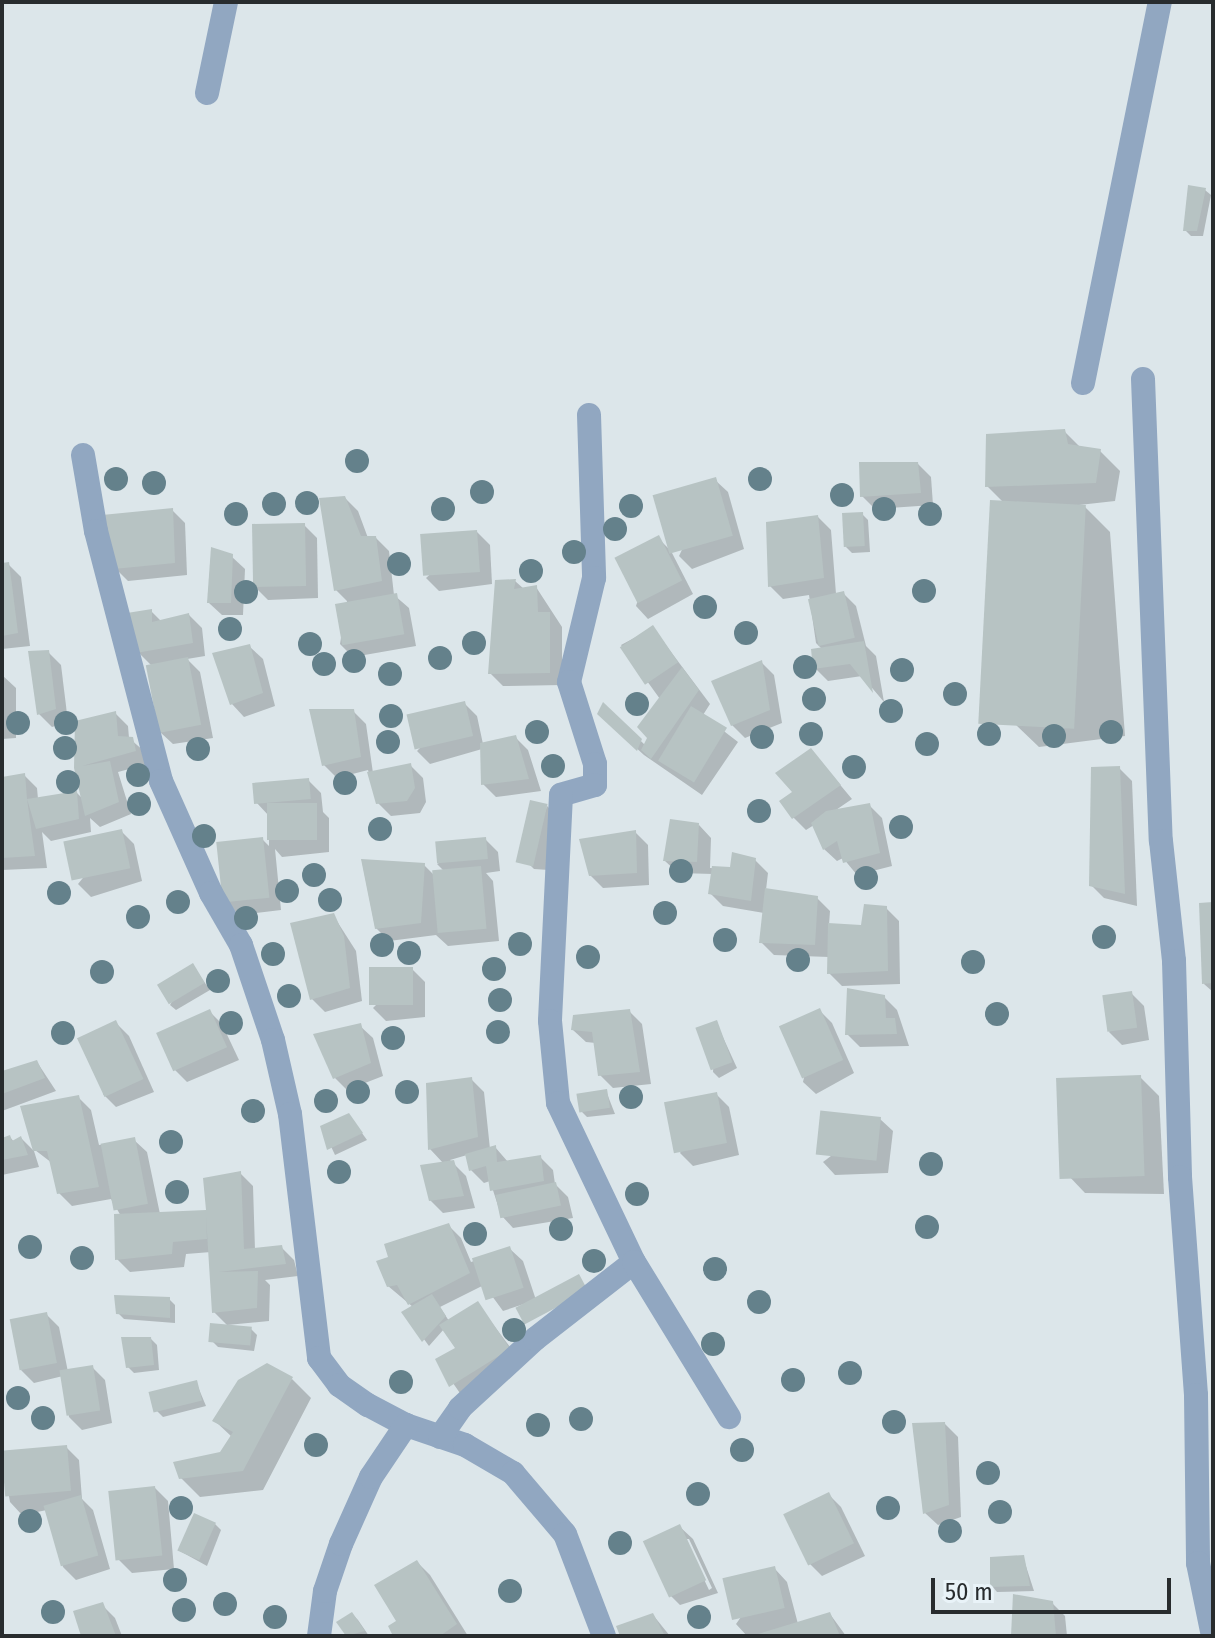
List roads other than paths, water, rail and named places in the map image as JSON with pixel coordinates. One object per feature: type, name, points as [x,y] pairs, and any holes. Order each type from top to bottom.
[{"type":"street","points":[[207,93],[226,2]]},
{"type":"street","points":[[1083,383],[1160,2]]},
{"type":"street","points":[[1143,379],[1161,841],[1174,961],[1180,1177],[1196,1395],[1198,1563],[1212,1623]]},
{"type":"street","points":[[589,415],[594,578],[569,682],[595,764],[595,785],[561,795],[550,1021],[558,1103],[634,1262],[729,1417]]},
{"type":"street","points":[[83,455],[96,531],[161,781],[211,893],[241,945],[273,1040],[290,1114],[319,1358],[339,1385],[406,1425],[490,1457],[513,1473],[565,1534],[604,1636]]},
{"type":"street","points":[[440,1437],[460,1408],[535,1339],[634,1262]]},
{"type":"street","points":[[319,1636],[325,1591],[341,1544],[371,1477],[406,1425]]}]
